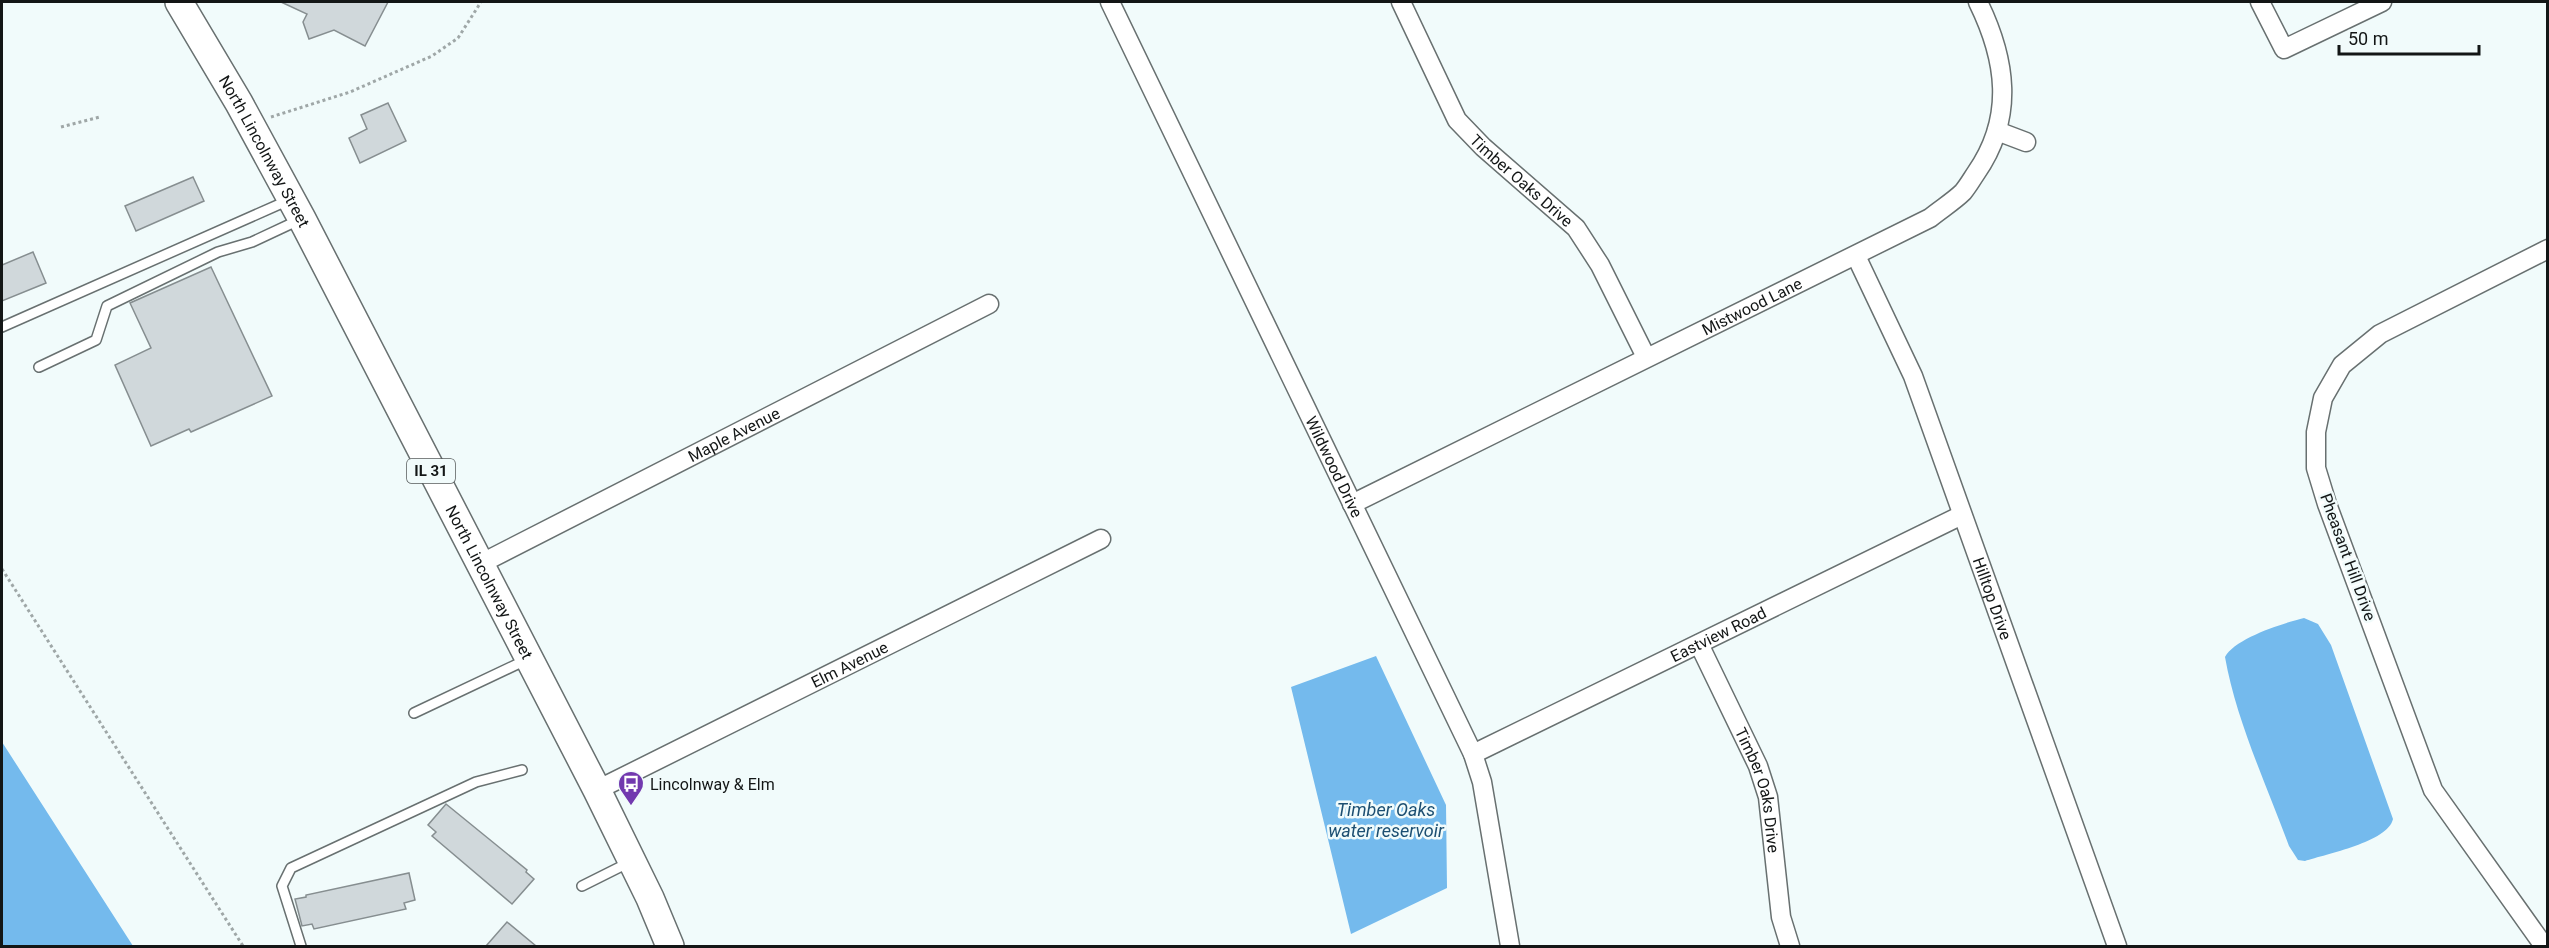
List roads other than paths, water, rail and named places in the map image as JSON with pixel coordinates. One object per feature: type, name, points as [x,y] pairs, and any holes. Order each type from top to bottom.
[{"type":"main road","name":"North Lincolnway Street","points":[[179,2],[228,83],[296,209],[597,790],[670,946]]},
{"type":"street","name":"Wildwood Drive","points":[[1110,2],[1473,754],[1482,782],[1510,946]]},
{"type":"street","name":"Timber Oaks Drive","points":[[1401,2],[1457,120],[1483,147],[1575,228],[1600,265],[1646,357]]},
{"type":"street","name":"Mistwood Lane","points":[[1352,504],[1930,218],[1963,191],[1986,159],[1997,131],[2003,101],[2002,73],[1998,49],[1978,2]]},
{"type":"street","points":[[2260,2],[2284,50],[2382,2]]},
{"type":"street","points":[[1997,131],[2026,142]]},
{"type":"street","name":"Pheasant Hill Drive","points":[[2544,946],[2433,790],[2327,504],[2316,468],[2316,432],[2323,398],[2342,365],[2380,334],[2547,249]]},
{"type":"street","name":"Hilltop Drive","points":[[1856,255],[1913,376],[2117,946]]},
{"type":"street","name":"Maple Avenue","points":[[480,564],[988,304]]},
{"type":"street","name":"Eastview Road","points":[[1473,754],[1962,515]]},
{"type":"street","name":"Elm Avenue","points":[[597,790],[1101,539]]},
{"type":"street","name":"Timber Oaks Drive","points":[[1699,644],[1758,766],[1768,797],[1781,917],[1790,946]]},
{"type":"lane","points":[[2,327],[296,209]]},
{"type":"lane","points":[[39,367],[96,340],[107,306],[218,252],[252,242],[296,209]]},
{"type":"lane","points":[[414,713],[528,658]]},
{"type":"lane","points":[[300,946],[282,886],[291,868],[476,782],[522,770]]},
{"type":"lane","points":[[582,886],[632,861]]},
{"type":"water","points":[[2304,618],[2318,624],[2331,645],[2393,819],[2389,827],[2368,841],[2305,861],[2298,860],[2289,846],[2244,729],[2225,657],[2230,650],[2249,638]]},
{"type":"water","name":"Timber Oaks water reservoir","points":[[1376,656],[1446,805],[1447,888],[1351,934],[1291,687]]},
{"type":"water","points":[[2,742],[133,946],[2,946]]},
{"type":"place","name":"Lincolnway & Elm","points":[[631,807]]}]
